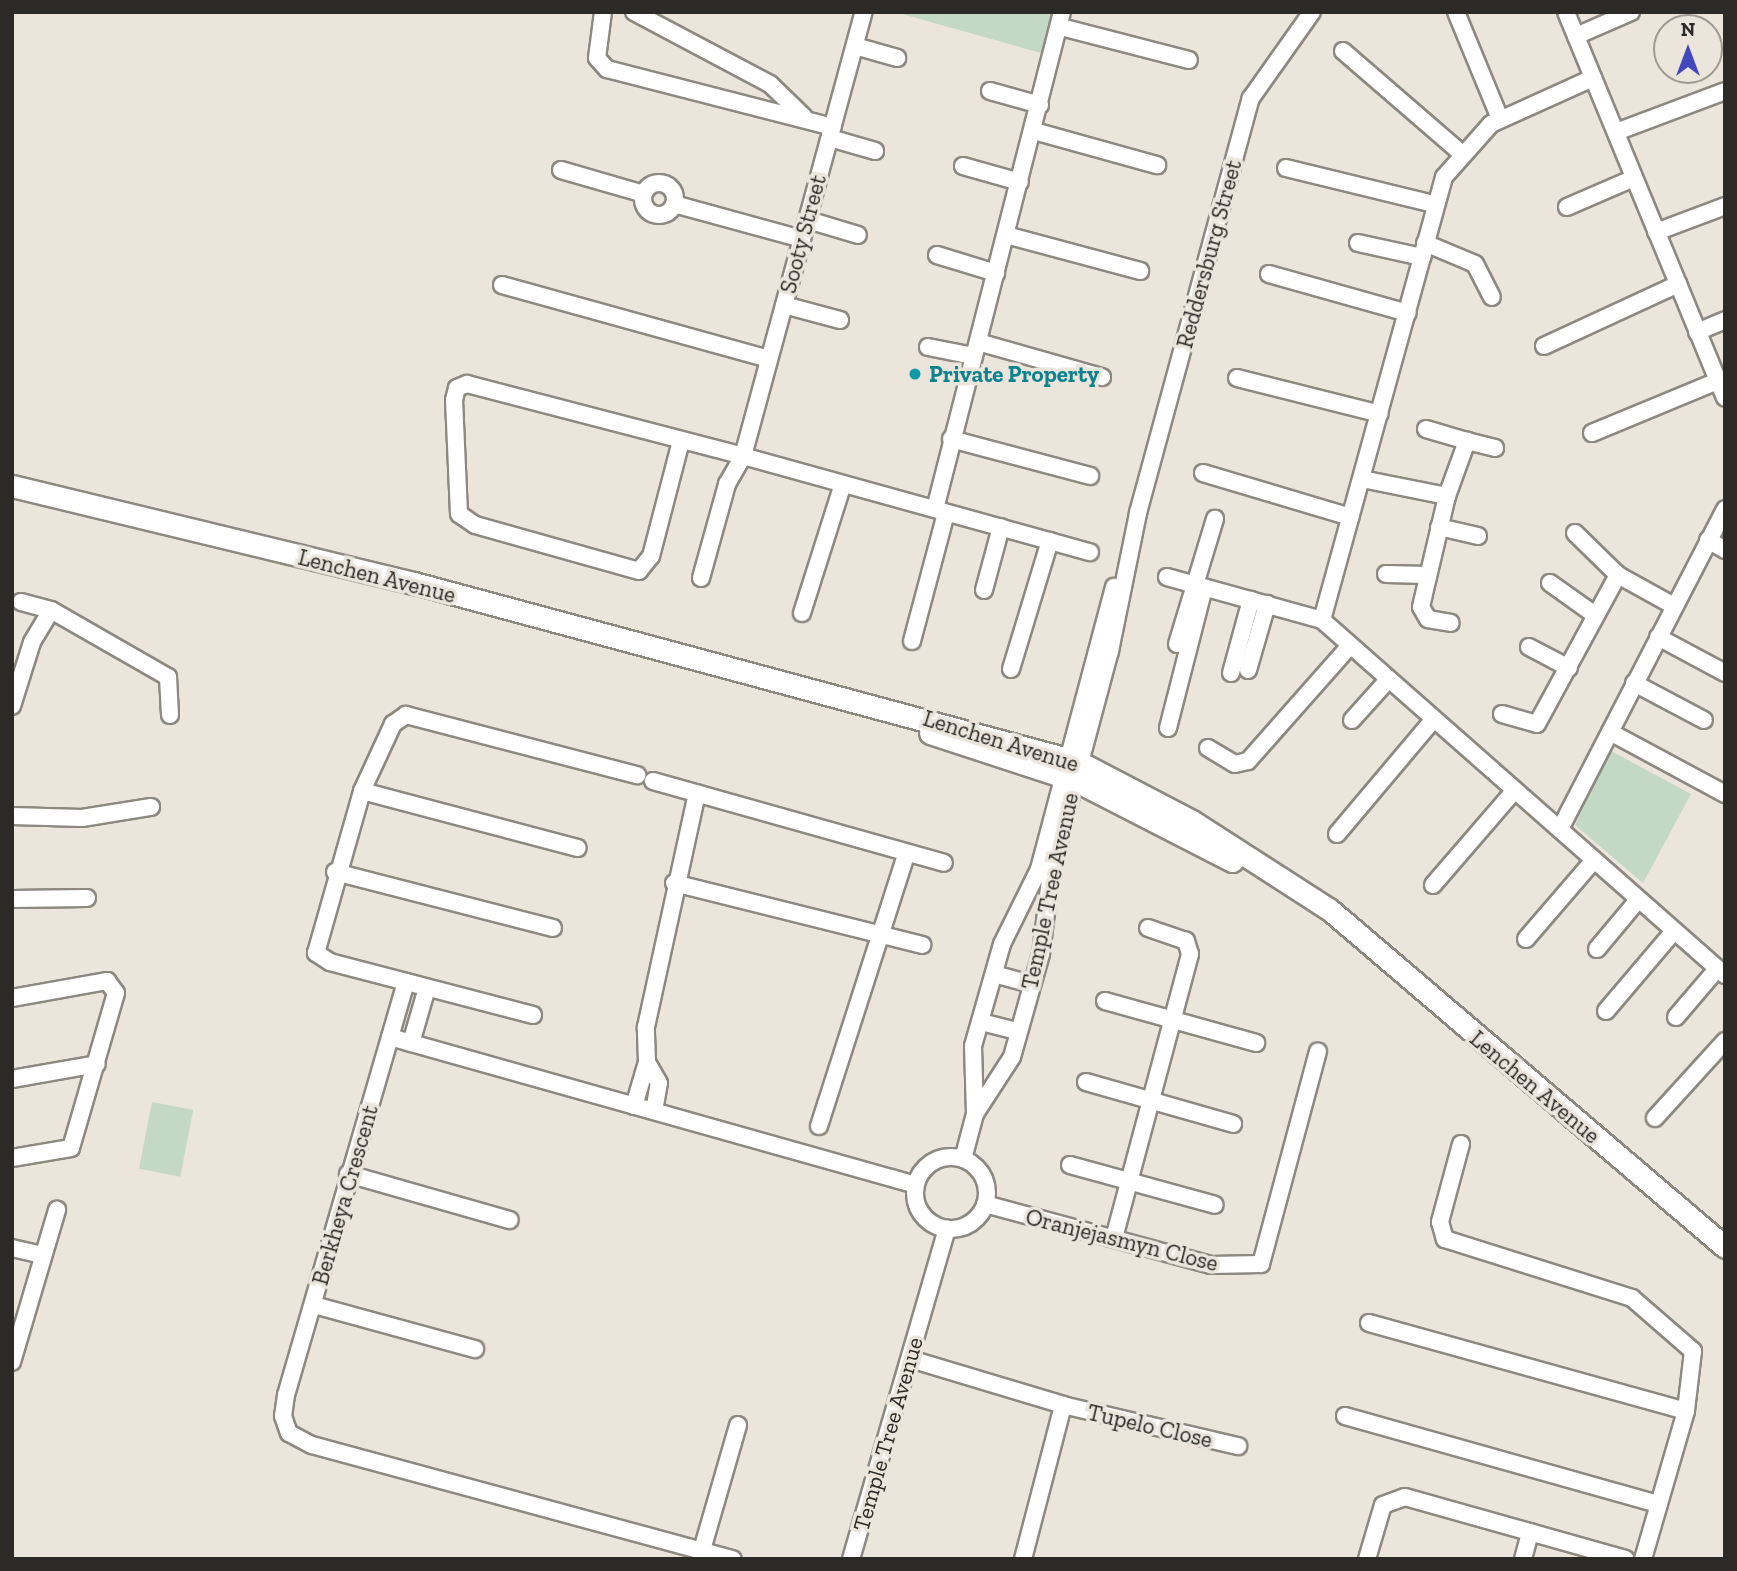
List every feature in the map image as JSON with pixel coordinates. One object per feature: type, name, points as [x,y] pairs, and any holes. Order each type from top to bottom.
[{"type":"main road","name":"Lenchen Avenue","points":[[12,486],[414,583],[741,671],[1071,769],[1252,858],[1346,927],[1725,1247]]},
{"type":"street","points":[[603,12],[597,58],[607,69],[804,117]]},
{"type":"street","points":[[634,12],[770,84],[804,117],[875,151]]},
{"type":"street","name":"Sooty Street","points":[[701,578],[727,484],[743,456],[864,12]]},
{"type":"street","name":"Reddersburg Street","points":[[1071,769],[1111,651],[1138,513],[1251,98],[1311,12]]},
{"type":"street","points":[[1456,12],[1500,118]]},
{"type":"street","points":[[1566,12],[1720,390],[1600,435]]},
{"type":"street","points":[[1576,36],[1631,12]]},
{"type":"street","points":[[912,641],[940,511],[951,439],[1062,19],[1189,60]]},
{"type":"street","points":[[855,46],[897,58]]},
{"type":"street","points":[[1343,51],[1461,153]]},
{"type":"street","points":[[1322,620],[1408,313],[1434,204],[1461,153],[1500,118],[1593,78]]},
{"type":"street","points":[[1616,132],[1725,90]]},
{"type":"street","points":[[990,91],[1040,105]]},
{"type":"street","points":[[1034,131],[1157,165]]},
{"type":"street","points":[[963,166],[1020,182]]},
{"type":"street","points":[[1286,168],[1434,204]]},
{"type":"street","points":[[561,170],[644,194],[651,213],[662,215],[674,204],[802,239]]},
{"type":"street","points":[[1567,207],[1634,178]]},
{"type":"street","points":[[1656,232],[1725,206]]},
{"type":"street","points":[[807,219],[858,235]]},
{"type":"street","points":[[1006,235],[1140,271]]},
{"type":"street","points":[[1358,243],[1423,250],[1475,264],[1492,297]]},
{"type":"street","points":[[937,255],[996,273]]},
{"type":"street","points":[[1269,274],[1408,313]]},
{"type":"street","points":[[1544,346],[1678,284]]},
{"type":"street","points":[[502,285],[769,359]]},
{"type":"street","points":[[784,305],[840,320]]},
{"type":"street","points":[[1699,337],[1725,320]]},
{"type":"street","points":[[1699,337],[1725,331]]},
{"type":"street","points":[[928,347],[976,349],[1102,377]]},
{"type":"street","points":[[1237,378],[1380,414]]},
{"type":"street","points":[[681,441],[642,571],[475,526],[459,514],[454,400],[462,384],[743,456],[1090,552]]},
{"type":"street","points":[[1426,429],[1495,449]]},
{"type":"street","points":[[951,439],[1090,476]]},
{"type":"street","points":[[1451,624],[1424,615],[1428,575],[1439,527],[1447,496],[1467,442]]},
{"type":"street","points":[[1203,473],[1351,517]]},
{"type":"street","points":[[1362,479],[1447,496]]},
{"type":"street","points":[[802,613],[843,484]]},
{"type":"street","points":[[1560,829],[1725,509]]},
{"type":"street","points":[[1168,728],[1215,519]]},
{"type":"street","points":[[984,590],[1001,527]]},
{"type":"street","points":[[1439,527],[1478,536]]},
{"type":"street","points":[[1575,533],[1618,575],[1674,606]]},
{"type":"street","points":[[1708,540],[1725,550]]},
{"type":"street","points":[[1011,669],[1050,541]]},
{"type":"street","points":[[1386,574],[1428,575]]},
{"type":"street","points":[[1502,714],[1538,724],[1618,575]]},
{"type":"street","points":[[1167,577],[1322,620],[1387,681],[1721,972],[1676,1017]]},
{"type":"street","points":[[1550,583],[1595,615]]},
{"type":"street","points":[[1177,644],[1199,585]]},
{"type":"street","points":[[21,602],[51,610],[169,677],[170,715]]},
{"type":"street","points":[[1248,670],[1259,602]]},
{"type":"street","points":[[1231,673],[1259,602]]},
{"type":"street","points":[[12,706],[32,642],[51,610]]},
{"type":"street","points":[[1660,633],[1725,661]]},
{"type":"street","points":[[1660,633],[1725,673]]},
{"type":"street","points":[[1529,648],[1569,668]]},
{"type":"street","points":[[1280,736],[1351,649]]},
{"type":"street","points":[[1208,748],[1235,764],[1248,761],[1351,649]]},
{"type":"street","points":[[1352,720],[1387,681]]},
{"type":"street","points":[[1634,683],[1704,720]]},
{"type":"street","points":[[533,1015],[406,982],[316,953],[335,872],[362,791],[393,724],[406,715],[637,775]]},
{"type":"street","points":[[1338,826],[1429,718]]},
{"type":"street","points":[[1610,732],[1725,794]]},
{"type":"street","name":"Temple Tree Avenue","points":[[963,1159],[975,1114],[971,1055],[1002,944],[1039,869],[1071,769]]},
{"type":"street","name":"Temple Tree Avenue","points":[[975,1114],[1011,1062],[1031,984],[1071,769]]},
{"type":"street","points":[[653,781],[906,855],[944,863]]},
{"type":"street","points":[[362,791],[578,848]]},
{"type":"street","points":[[1433,885],[1514,791]]},
{"type":"street","points":[[634,1106],[647,1062],[646,1027],[674,883],[697,794]]},
{"type":"street","points":[[12,816],[82,818],[151,807]]},
{"type":"street","points":[[819,1126],[884,935],[906,855]]},
{"type":"street","points":[[1538,911],[1589,858]]},
{"type":"street","points":[[1526,939],[1589,858]]},
{"type":"street","points":[[335,872],[553,928]]},
{"type":"street","points":[[674,883],[922,945]]},
{"type":"street","points":[[12,898],[87,898]]},
{"type":"street","points":[[1597,949],[1638,900]]},
{"type":"street","points":[[1114,1238],[1173,1019],[1190,945],[1148,928]]},
{"type":"street","points":[[1606,1011],[1674,932]]},
{"type":"street","points":[[994,974],[1031,984]]},
{"type":"street","name":"Berkheya Crescent","points":[[406,982],[348,1174],[314,1305],[284,1405],[285,1424],[295,1438],[733,1559]]},
{"type":"street","points":[[12,998],[112,983],[116,993],[71,1148],[12,1158]]},
{"type":"street","points":[[411,1043],[427,988]]},
{"type":"street","points":[[1105,1000],[1256,1043]]},
{"type":"street","points":[[981,1022],[1018,1031]]},
{"type":"street","points":[[390,1037],[916,1185]]},
{"type":"street","points":[[1656,1118],[1725,1041]]},
{"type":"street","name":"Oranjejasmyn Close","points":[[985,1204],[1211,1265],[1261,1264],[1318,1052]]},
{"type":"street","points":[[647,1062],[659,1083],[654,1111]]},
{"type":"street","points":[[12,1079],[97,1064]]},
{"type":"street","points":[[1086,1082],[1233,1124]]},
{"type":"street","points":[[1461,1144],[1441,1236],[1638,1301],[1693,1351],[1686,1411],[1643,1559]]},
{"type":"street","points":[[938,1159],[963,1159],[985,1182],[985,1204],[966,1226],[947,1229],[918,1208],[916,1185],[938,1159]]},
{"type":"street","points":[[1070,1165],[1215,1205]]},
{"type":"street","points":[[348,1174],[510,1220]]},
{"type":"street","points":[[12,1361],[57,1210]]},
{"type":"street","name":"Temple Tree Avenue","points":[[852,1559],[947,1229]]},
{"type":"street","points":[[12,1248],[43,1255]]},
{"type":"street","points":[[314,1305],[475,1349]]},
{"type":"street","points":[[1369,1323],[1686,1411]]},
{"type":"street","name":"Tupelo Close","points":[[910,1359],[1063,1405],[1238,1446]]},
{"type":"street","points":[[1028,1558],[1063,1405]]},
{"type":"street","points":[[1345,1416],[1659,1504]]},
{"type":"street","points":[[702,1550],[738,1425]]},
{"type":"street","points":[[1367,1559],[1381,1509],[1397,1497],[1625,1559]]},
{"type":"street","points":[[1523,1559],[1530,1532]]},
{"type":"green space","points":[[895,12],[1054,12],[1045,54]]},
{"type":"green space","points":[[1611,751],[1691,794],[1643,883],[1575,825]]},
{"type":"green space","points":[[152,1102],[193,1110],[180,1177],[139,1169]]},
{"type":"place","name":"Private Property","points":[[915,374]]}]
